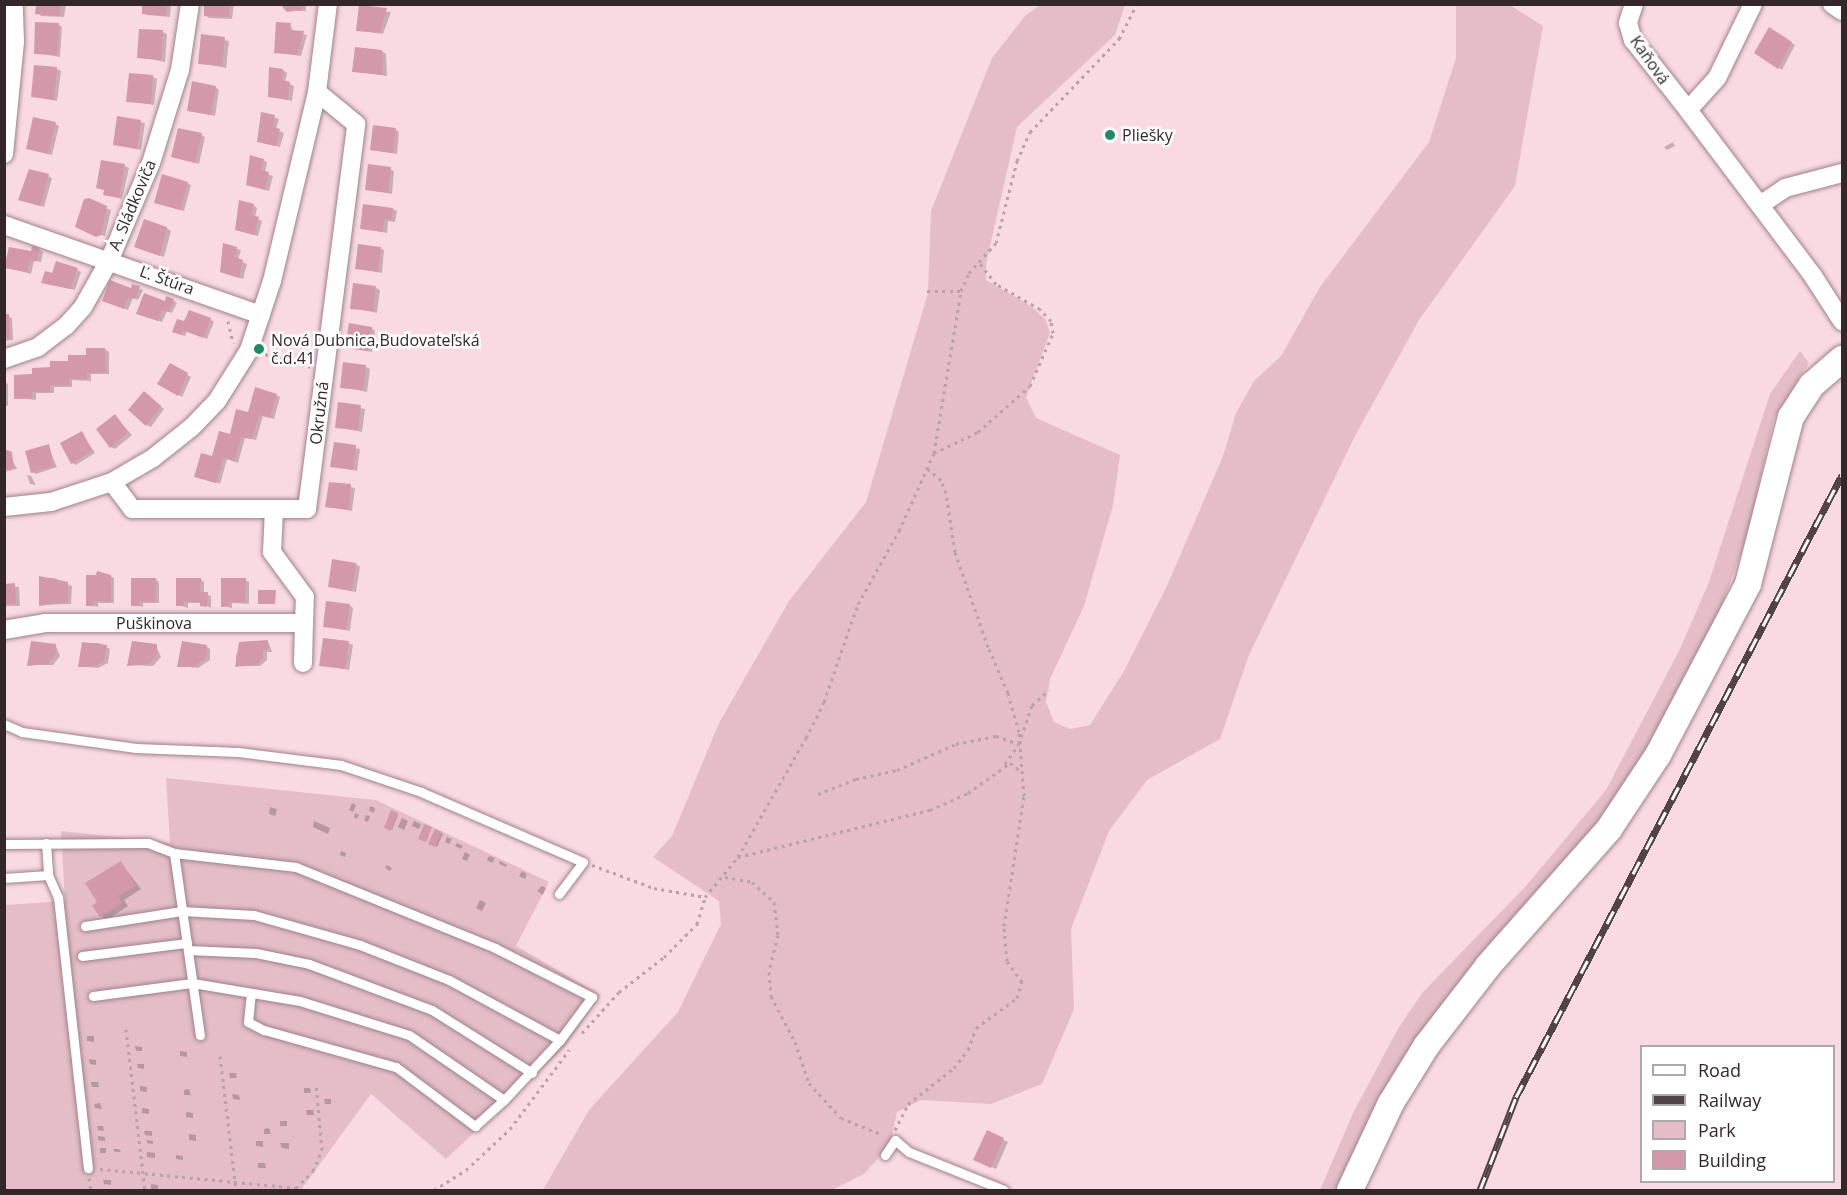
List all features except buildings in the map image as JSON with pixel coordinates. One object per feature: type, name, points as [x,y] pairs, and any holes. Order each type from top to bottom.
[{"type":"main road","points":[[1350,1191],[1391,1103],[1427,1045],[1488,966],[1609,829],[1658,755],[1748,584],[1791,417],[1812,385],[1842,359]]},
{"type":"street","points":[[4,154],[14,4]]},
{"type":"street","name":"A. Sládkoviča","points":[[4,359],[38,347],[66,326],[83,307],[110,259],[151,163],[180,70],[190,4]]},
{"type":"street","points":[[4,507],[51,502],[112,482],[153,458],[192,427],[217,401],[249,350],[261,315],[317,92],[328,4]]},
{"type":"street","name":"Kaňová","points":[[1634,4],[1628,23],[1633,40],[1760,205],[1842,321]]},
{"type":"street","points":[[1688,110],[1717,78],[1753,4]]},
{"type":"street","points":[[1832,4],[1842,11]]},
{"type":"street","name":"Okružná","points":[[112,482],[132,509],[307,509],[356,124],[317,92]]},
{"type":"street","points":[[1760,205],[1785,188],[1842,173]]},
{"type":"street","name":"Ľ. Štúra","points":[[4,225],[110,259],[261,315]]},
{"type":"street","points":[[274,509],[272,552],[305,597],[303,663]]},
{"type":"street","name":"Puškinova","points":[[4,630],[46,622],[304,623]]},
{"type":"lane","points":[[4,724],[22,732],[136,748],[238,752],[341,765],[421,792],[583,862],[559,894]]},
{"type":"lane","points":[[46,843],[48,875],[58,897],[88,1168]]},
{"type":"lane","points":[[4,844],[148,843],[174,852],[296,867],[495,948],[592,997],[560,1040],[532,1072],[476,1126],[396,1067],[264,1030],[249,1022],[251,993]]},
{"type":"lane","points":[[174,852],[200,1035]]},
{"type":"lane","points":[[4,878],[48,875]]},
{"type":"lane","points":[[85,926],[182,911],[254,915],[360,945],[449,980],[560,1040]]},
{"type":"lane","points":[[82,956],[187,946],[256,953],[309,964],[432,1010],[532,1072]]},
{"type":"lane","points":[[93,996],[192,983],[300,1001],[409,1035],[504,1100]]},
{"type":"lane","points":[[885,1155],[895,1140],[909,1152],[1004,1191]]},
{"type":"path","points":[[581,1035],[619,992],[664,957],[697,924],[705,897],[725,877],[738,856],[824,702],[858,604],[899,531],[934,453],[961,291],[969,273],[996,243],[1017,161],[1030,132],[1119,39],[1137,4]]},
{"type":"path","points":[[934,453],[978,432],[1030,386],[1053,333],[1051,321],[1026,299],[992,280],[979,262]]},
{"type":"path","points":[[927,291],[961,291]]},
{"type":"path","points":[[224,301],[233,345],[324,371]]},
{"type":"path","points":[[725,877],[752,882],[774,902],[778,935],[769,972],[771,996],[795,1042],[809,1083],[841,1118],[895,1140],[897,1121],[908,1104],[954,1068],[968,1050],[976,1028],[1017,998],[1022,982],[1007,961],[1004,926],[1024,796],[1019,744],[1008,693],[988,647],[955,552],[946,493],[941,480],[928,469]]},
{"type":"path","points":[[738,856],[930,810],[968,793],[1004,765],[1019,744],[1032,705],[1049,690]]},
{"type":"path","points":[[818,794],[856,779],[897,770],[956,744],[996,736],[1019,744]]},
{"type":"path","points":[[1004,765],[1017,765],[1023,773]]},
{"type":"path","points":[[583,862],[654,888],[681,890],[705,897]]},
{"type":"path","points":[[126,1029],[145,1191]]},
{"type":"path","points":[[434,1191],[466,1170],[510,1129],[574,1044]]},
{"type":"path","points":[[220,1056],[236,1191]]},
{"type":"path","points":[[88,1168],[296,1188],[313,1170],[322,1150],[316,1084]]},
{"type":"green space","points":[[1040,5],[1125,5],[1115,35],[1017,127],[986,264],[986,280],[1031,306],[1046,320],[1050,333],[1026,397],[1036,418],[1120,455],[1113,505],[1084,606],[1050,679],[1046,702],[1054,722],[1070,729],[1090,725],[1124,671],[1167,586],[1223,456],[1236,413],[1254,381],[1281,356],[1320,287],[1429,142],[1456,58],[1456,5],[1510,5],[1543,26],[1515,186],[1419,320],[1355,436],[1249,655],[1220,739],[1147,780],[1109,831],[1071,929],[1074,1009],[1042,1084],[991,1104],[921,1100],[897,1112],[890,1145],[864,1174],[832,1190],[543,1190],[589,1110],[678,1012],[721,924],[719,901],[653,857],[672,836],[719,723],[789,601],[866,502],[928,293],[931,211],[992,58],[1025,16]]},
{"type":"green space","points":[[1800,351],[1809,363],[1774,418],[1747,537],[1712,632],[1651,748],[1615,803],[1485,949],[1402,1059],[1338,1190],[1320,1190],[1353,1113],[1399,1027],[1423,992],[1526,886],[1606,790],[1679,651],[1709,582],[1770,394]]},
{"type":"green space","points":[[166,778],[376,800],[549,882],[516,946],[601,995],[565,1047],[446,1159],[371,1094],[301,1190],[5,1190],[5,905],[65,901],[61,831],[170,843]]},
{"type":"railway","points":[[1480,1190],[1516,1097],[1842,475]]},
{"type":"place","name":"Pliešky","points":[[1110,135]]},
{"type":"place","name":"Nová Dubnica,Budovateľská č.d.41","points":[[259,349]]}]
